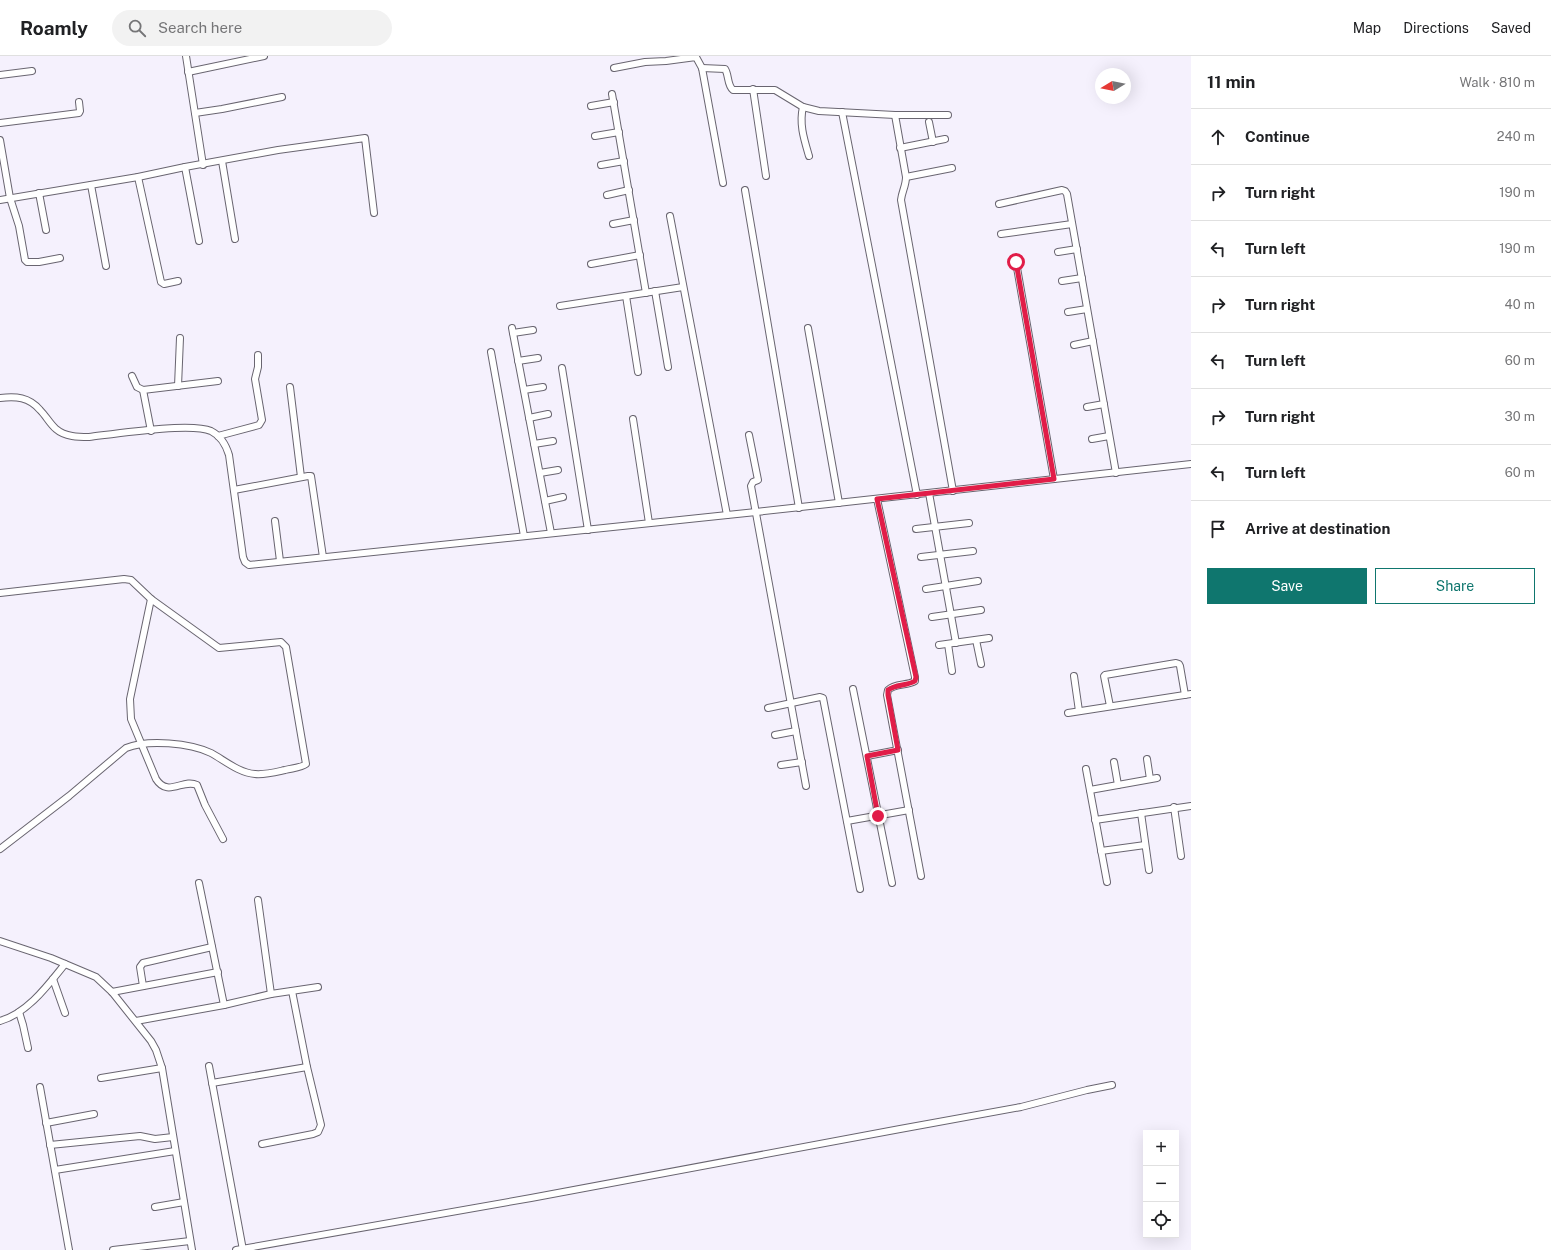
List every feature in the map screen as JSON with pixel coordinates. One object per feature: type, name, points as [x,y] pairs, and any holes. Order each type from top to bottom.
[{"type":"street","points":[[186,56],[203,165]]},
{"type":"street","points":[[188,72],[264,56]]},
{"type":"street","points":[[614,68],[644,59],[666,61],[696,57],[702,68],[723,182]]},
{"type":"street","points":[[702,68],[724,69],[727,72],[730,88],[733,90],[775,90],[803,107],[819,111],[895,115],[948,115]]},
{"type":"street","points":[[0,76],[32,71]]},
{"type":"street","points":[[753,89],[766,176]]},
{"type":"street","points":[[612,94],[646,293]]},
{"type":"street","points":[[195,113],[282,97]]},
{"type":"street","points":[[0,123],[79,113],[80,102]]},
{"type":"street","points":[[591,106],[614,102]]},
{"type":"street","points":[[803,107],[801,128],[808,156]]},
{"type":"street","points":[[842,112],[917,495]]},
{"type":"street","points":[[895,115],[906,177],[906,186],[902,191],[901,200],[953,491]]},
{"type":"street","points":[[929,122],[933,142]]},
{"type":"street","points":[[595,136],[619,132]]},
{"type":"street","points":[[0,200],[138,177],[278,150],[365,138],[374,213]]},
{"type":"street","points":[[900,148],[945,139]]},
{"type":"street","points":[[0,140],[10,198],[19,226],[25,260],[33,263],[60,258]]},
{"type":"street","points":[[222,161],[236,239]]},
{"type":"street","points":[[601,165],[624,161]]},
{"type":"street","points":[[185,167],[199,241]]},
{"type":"street","points":[[906,177],[952,168]]},
{"type":"street","points":[[138,177],[160,282],[164,284],[178,281]]},
{"type":"street","points":[[91,185],[106,266]]},
{"type":"street","points":[[607,195],[629,190]]},
{"type":"street","points":[[745,190],[798,508]]},
{"type":"street","points":[[999,204],[1064,190],[1067,194],[1116,473]]},
{"type":"street","points":[[39,194],[46,230]]},
{"type":"street","points":[[670,216],[727,515]]},
{"type":"street","points":[[613,224],[634,220]]},
{"type":"street","points":[[1001,234],[1072,224]]},
{"type":"street","points":[[1058,252],[1077,249]]},
{"type":"street","points":[[591,264],[640,255]]},
{"type":"street","points":[[1016,262],[1054,479]]},
{"type":"street","points":[[1062,282],[1082,278]]},
{"type":"street","points":[[560,306],[683,287]]},
{"type":"street","points":[[655,291],[668,367]]},
{"type":"street","points":[[626,296],[638,372]]},
{"type":"street","points":[[1068,312],[1087,309]]},
{"type":"street","points":[[808,328],[839,503]]},
{"type":"street","points":[[533,330],[513,331],[551,533]]},
{"type":"street","points":[[178,386],[180,338]]},
{"type":"street","points":[[1074,345],[1093,341]]},
{"type":"street","points":[[491,352],[524,536]]},
{"type":"street","points":[[218,436],[259,425],[262,420],[255,380],[255,375],[258,368],[258,355]]},
{"type":"street","points":[[518,361],[538,358]]},
{"type":"street","points":[[562,368],[588,530]]},
{"type":"street","points":[[132,376],[137,387],[143,390],[218,381]]},
{"type":"street","points":[[290,387],[302,477]]},
{"type":"street","points":[[524,390],[543,387]]},
{"type":"street","points":[[143,390],[151,431]]},
{"type":"street","points":[[0,398],[11,396],[31,401],[40,409],[56,430],[65,434],[89,437],[203,428],[212,431],[226,444],[229,455],[243,557],[245,562],[249,565],[798,508],[1191,464]]},
{"type":"street","points":[[1087,407],[1104,404]]},
{"type":"street","points":[[529,418],[548,414]]},
{"type":"street","points":[[633,419],[649,523]]},
{"type":"street","points":[[749,435],[758,480],[753,482],[752,486],[756,512],[806,786]]},
{"type":"street","points":[[1092,439],[1110,436]]},
{"type":"street","points":[[534,444],[553,441]]},
{"type":"street","points":[[540,473],[558,470]]},
{"type":"street","points":[[234,490],[311,476],[323,557]]},
{"type":"street","points":[[929,493],[956,643]]},
{"type":"street","points":[[545,501],[563,497]]},
{"type":"street","points":[[877,499],[916,677],[915,681],[912,683],[892,687],[888,690],[888,695],[921,876]]},
{"type":"street","points":[[275,521],[280,561]]},
{"type":"street","points":[[916,529],[969,523]]},
{"type":"street","points":[[922,557],[973,550]]},
{"type":"street","points":[[0,593],[124,578],[131,580],[150,599],[219,648],[281,642],[286,647],[306,764],[296,768],[254,774],[240,770],[210,753],[194,747],[165,744],[141,744],[126,748],[69,796],[0,849]]},
{"type":"street","points":[[926,589],[978,581]]},
{"type":"street","points":[[150,599],[130,699],[131,719],[160,784],[169,788],[193,783],[197,785],[205,805],[223,839]]},
{"type":"street","points":[[932,617],[981,610]]},
{"type":"street","points":[[939,646],[989,638]]},
{"type":"street","points":[[976,640],[980,664]]},
{"type":"street","points":[[948,644],[952,670]]},
{"type":"street","points":[[1068,713],[1188,694],[1179,664],[1176,663],[1104,676],[1110,706]]},
{"type":"street","points":[[1074,676],[1080,711]]},
{"type":"street","points":[[853,689],[892,883]]},
{"type":"street","points":[[768,708],[820,697],[823,698],[860,889]]},
{"type":"street","points":[[775,735],[796,731]]},
{"type":"street","points":[[867,756],[898,750]]},
{"type":"street","points":[[1147,759],[1150,780]]},
{"type":"street","points":[[781,765],[802,762]]},
{"type":"street","points":[[1114,762],[1118,785]]},
{"type":"street","points":[[1086,769],[1107,882]]},
{"type":"street","points":[[1090,790],[1157,778]]},
{"type":"street","points":[[1095,820],[1174,807],[1191,806]]},
{"type":"street","points":[[1174,807],[1181,856]]},
{"type":"street","points":[[847,821],[909,810]]},
{"type":"street","points":[[1141,813],[1149,870]]},
{"type":"street","points":[[1101,851],[1145,845]]},
{"type":"street","points":[[199,883],[224,1005]]},
{"type":"street","points":[[258,900],[271,994]]},
{"type":"street","points":[[0,941],[65,964],[96,977],[112,992],[136,1021],[156,1050],[162,1068],[192,1250]]},
{"type":"street","points":[[143,986],[140,968],[143,963],[212,947]]},
{"type":"street","points":[[0,1021],[19,1012],[53,979],[65,964]]},
{"type":"street","points":[[112,992],[218,972]]},
{"type":"street","points":[[53,979],[65,1013]]},
{"type":"street","points":[[136,1021],[224,1005],[292,990],[318,987]]},
{"type":"street","points":[[262,1144],[313,1134],[320,1130],[321,1125],[307,1067],[292,990]]},
{"type":"street","points":[[19,1012],[28,1048]]},
{"type":"street","points":[[209,1066],[241,1250],[1021,1107],[1088,1090],[1112,1086]]},
{"type":"street","points":[[212,1083],[307,1067]]},
{"type":"street","points":[[102,1078],[162,1068]]},
{"type":"street","points":[[40,1087],[69,1250]]},
{"type":"street","points":[[46,1123],[94,1114]]},
{"type":"street","points":[[50,1145],[140,1136],[155,1139],[173,1136]]},
{"type":"street","points":[[54,1170],[175,1151]]},
{"type":"street","points":[[155,1207],[184,1202]]},
{"type":"street","points":[[113,1250],[190,1241]]},
{"type":"route","points":[[878,816],[867,756],[898,750],[888,690],[892,687],[912,683],[915,681],[916,677],[877,499],[1054,479],[1016,262]]}]
